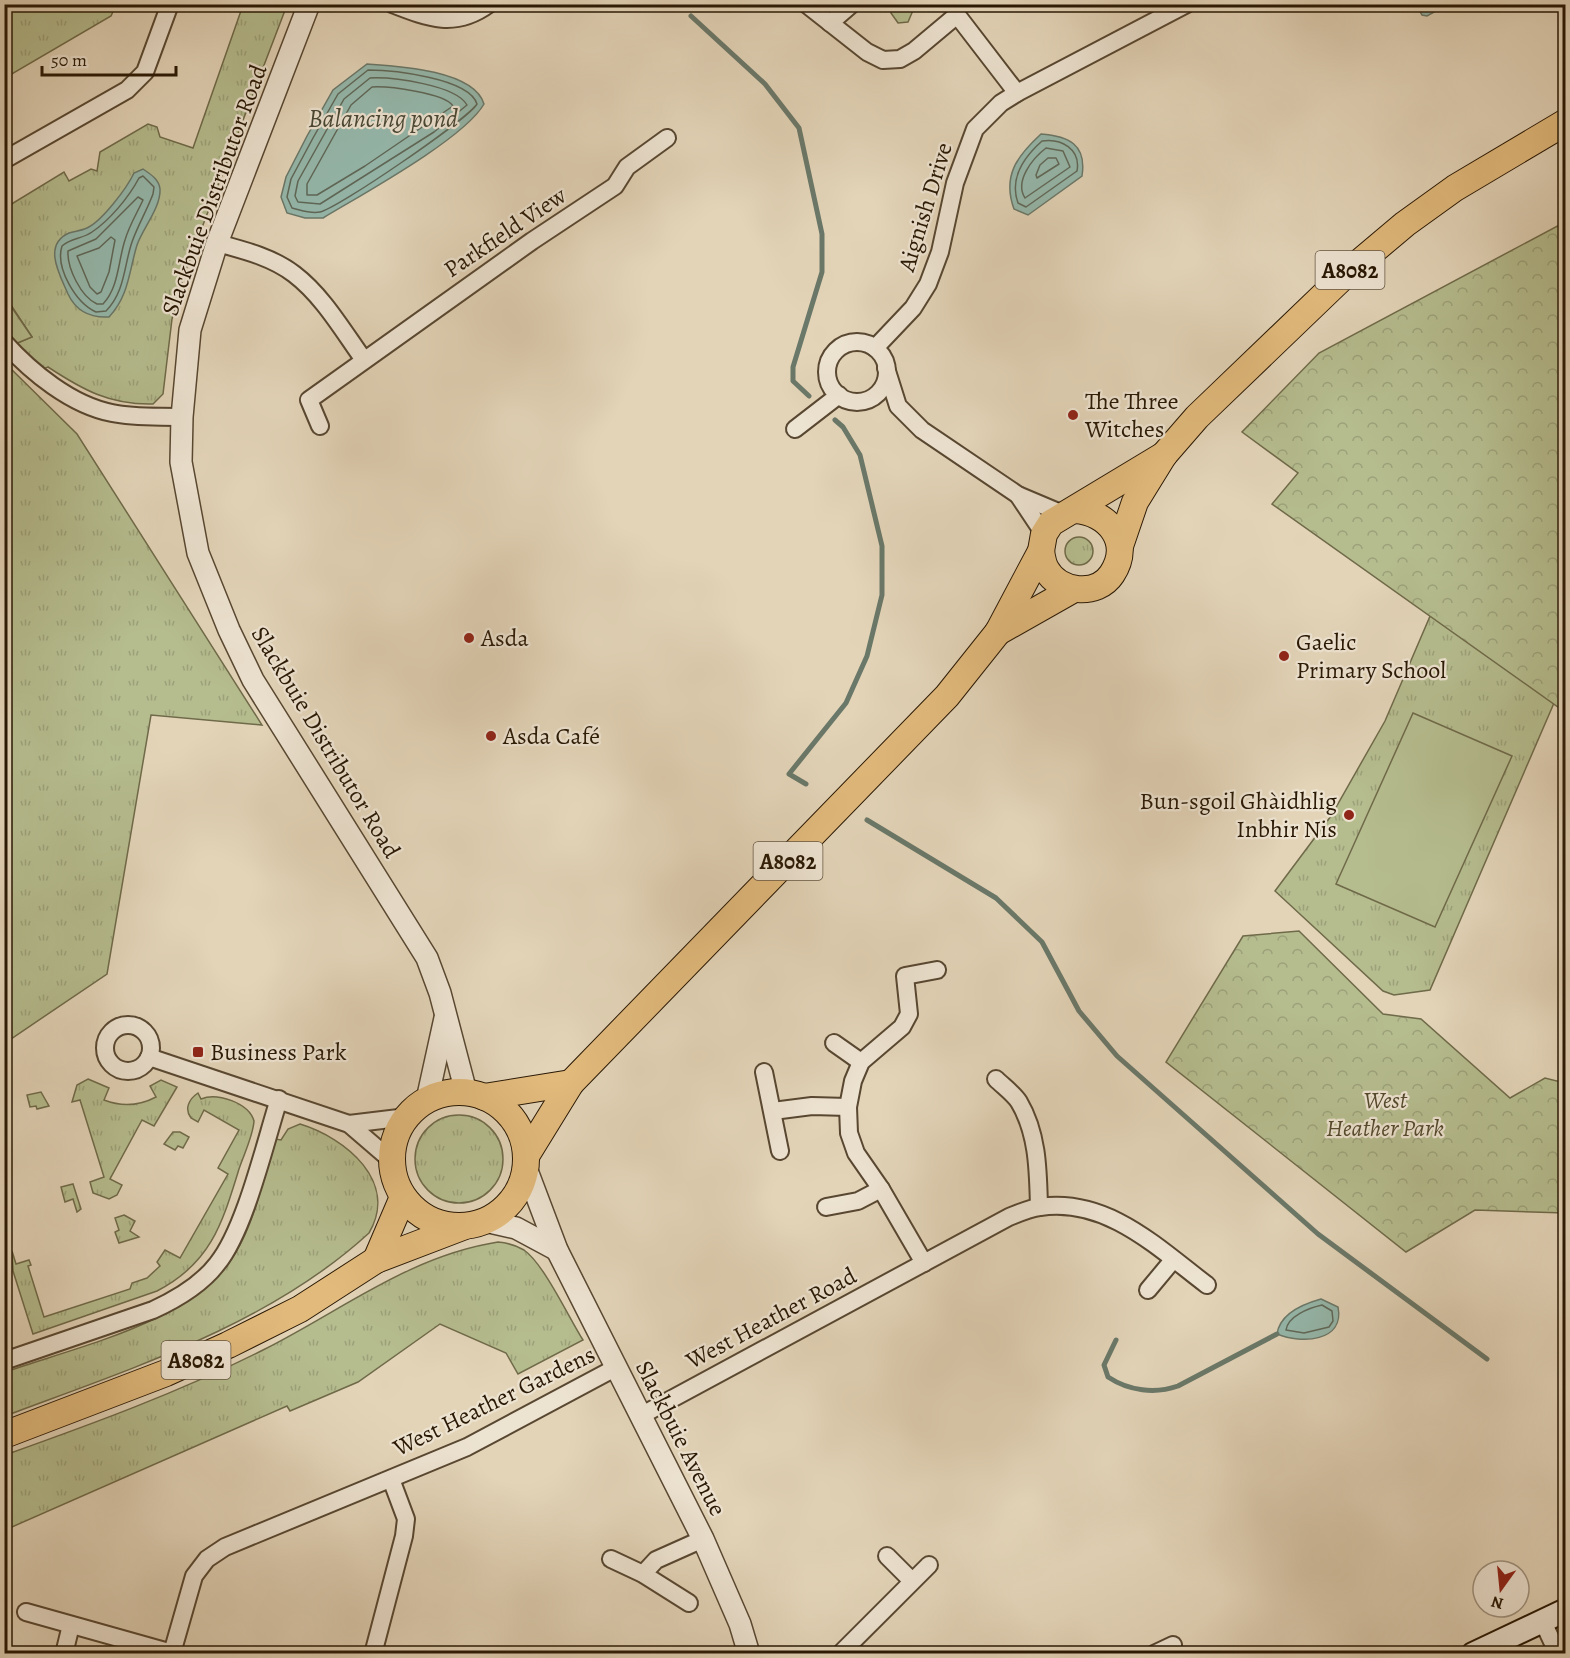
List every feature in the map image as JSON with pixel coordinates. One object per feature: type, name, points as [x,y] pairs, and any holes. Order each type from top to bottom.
[{"type":"main road","name":"A8082","points":[[998,632],[1074,589],[1094,588],[1112,575],[1120,558],[1120,546],[1135,502],[1164,455],[1197,417],[1348,272],[1405,224],[1455,188],[1566,122]]},
{"type":"main road","name":"A8082","points":[[4,1435],[166,1373],[300,1309],[376,1260],[475,1224],[505,1209],[519,1190],[526,1162],[571,1083],[947,696],[998,632],[1051,523],[1164,455]]},
{"type":"main road","points":[[1069,512],[1089,511],[1107,521],[1117,533],[1120,546]]},
{"type":"main road","points":[[1042,543],[1045,568],[1053,579],[1074,589]]},
{"type":"main road","points":[[475,1224],[447,1226],[430,1220],[415,1210],[403,1197],[395,1180],[392,1161],[396,1138],[406,1117],[427,1100],[446,1093],[475,1095],[571,1083]]},
{"type":"main road","points":[[475,1095],[501,1107],[514,1121],[523,1137],[526,1162]]},
{"type":"main road","points":[[376,1260],[403,1197]]},
{"type":"main road","points":[[1473,1653],[1566,1610]]},
{"type":"street","points":[[4,160],[127,90],[145,72],[170,4]]},
{"type":"street","name":"Slackbuie Distributor Road","points":[[309,4],[217,243],[190,330],[182,417],[181,462],[198,554],[229,630],[253,680],[427,958],[475,1095]]},
{"type":"street","points":[[392,4],[425,16],[458,20],[473,16],[489,4]]},
{"type":"street","points":[[806,4],[867,52],[883,60],[900,59],[915,51],[954,10],[1017,93]]},
{"type":"street","points":[[830,23],[852,4]]},
{"type":"street","name":"Aignish Drive","points":[[875,348],[913,308],[928,284],[940,252],[955,183],[975,129],[1001,103],[1017,93],[1188,4]]},
{"type":"street","name":"Parkfield View","points":[[320,426],[309,400],[532,241],[615,186],[627,167],[667,138]]},
{"type":"street","points":[[217,243],[271,261],[293,273],[314,291],[364,360]]},
{"type":"street","points":[[4,342],[38,373],[85,404],[111,413],[182,417]]},
{"type":"street","points":[[898,406],[845,399],[839,395],[832,389],[827,371],[833,354],[848,344],[867,344],[875,348],[886,368],[898,406],[922,430],[1018,495],[1069,512]]},
{"type":"street","points":[[861,401],[870,399],[883,386],[886,368]]},
{"type":"street","points":[[795,429],[839,395]]},
{"type":"street","points":[[1018,495],[1042,543]]},
{"type":"street","points":[[924,1263],[881,1190],[856,1153],[849,1133],[848,1107],[853,1081],[861,1062],[902,1027],[909,1014],[905,976],[937,970]]},
{"type":"street","points":[[427,1100],[446,1014]]},
{"type":"street","points":[[834,1043],[861,1062]]},
{"type":"street","points":[[149,1057],[349,1124],[392,1161]]},
{"type":"street","points":[[764,1072],[780,1151]]},
{"type":"street","points":[[996,1080],[1019,1101],[1032,1132],[1038,1161],[1039,1207]]},
{"type":"street","points":[[4,1361],[153,1310],[177,1299],[204,1277],[217,1264],[231,1242],[279,1099]]},
{"type":"street","points":[[773,1111],[812,1106],[848,1107]]},
{"type":"street","points":[[349,1124],[406,1117]]},
{"type":"street","name":"Slackbuie Avenue","points":[[526,1162],[557,1250],[704,1539],[740,1624],[749,1653]]},
{"type":"street","points":[[826,1207],[858,1201],[881,1190]]},
{"type":"street","name":"West Heather Road","points":[[642,1415],[1009,1217],[1039,1207],[1068,1205],[1102,1212],[1129,1227],[1207,1285]]},
{"type":"street","points":[[475,1224],[516,1228],[557,1250]]},
{"type":"street","points":[[1148,1290],[1173,1260]]},
{"type":"street","name":"West Heather Gardens","points":[[26,1612],[174,1653],[194,1576],[207,1560],[225,1547],[467,1447],[617,1367]]},
{"type":"street","name":"West Heather Gardens","points":[[373,1653],[404,1536],[406,1519],[391,1479]]},
{"type":"street","points":[[643,1574],[656,1560],[704,1539]]},
{"type":"street","points":[[887,1556],[912,1581]]},
{"type":"street","points":[[612,1559],[643,1574],[688,1603]]},
{"type":"street","points":[[840,1653],[929,1564]]},
{"type":"street","points":[[1543,1622],[1558,1653]]},
{"type":"street","points":[[64,1653],[71,1625]]},
{"type":"street","points":[[1154,1653],[1173,1645]]},
{"type":"green space","points":[[9,4],[116,5],[111,16],[5,78],[5,7]]},
{"type":"green space","points":[[243,5],[287,5],[185,272],[172,319],[163,394],[153,404],[110,399],[73,383],[48,367],[43,369],[15,344],[32,337],[5,296],[5,208],[64,172],[69,181],[91,169],[97,171],[100,152],[148,124],[157,127],[160,137],[193,148]]},
{"type":"green space","points":[[893,5],[910,5],[914,8],[908,22],[898,23],[891,13]]},
{"type":"green space","points":[[1565,222],[1565,712],[1272,504],[1298,473],[1242,432],[1319,353]]},
{"type":"green space","points":[[4,296],[32,337],[15,344],[5,331]]},
{"type":"green space","points":[[5,363],[77,434],[262,725],[151,715],[107,974],[5,1043]]},
{"type":"green space","points":[[1079,537],[1089,541],[1093,551],[1089,561],[1079,565],[1069,561],[1065,551],[1069,541]]},
{"type":"green space","points":[[1431,614],[1554,703],[1430,990],[1394,995],[1383,991],[1275,891],[1331,816],[1385,721]]},
{"type":"green space","points":[[1413,713],[1512,756],[1435,927],[1336,884]]},
{"type":"green space","name":"West Heather Park","points":[[1299,931],[1383,1014],[1421,1019],[1510,1098],[1545,1078],[1565,1083],[1565,1213],[1475,1210],[1406,1252],[1166,1062],[1243,936]]},
{"type":"green space","points":[[88,1079],[109,1088],[104,1100],[117,1104],[137,1104],[156,1097],[150,1086],[161,1080],[177,1087],[154,1126],[142,1120],[110,1179],[122,1185],[117,1195],[109,1199],[93,1193],[90,1182],[104,1177],[80,1100],[72,1102],[77,1085]]},
{"type":"green space","points":[[41,1092],[49,1106],[37,1109],[36,1106],[30,1107],[27,1095]]},
{"type":"green space","points":[[198,1093],[201,1099],[223,1098],[239,1104],[246,1109],[254,1121],[227,1207],[212,1240],[202,1255],[175,1280],[157,1291],[33,1334],[13,1271],[12,1251],[16,1264],[29,1260],[31,1265],[28,1266],[44,1317],[130,1289],[132,1283],[147,1278],[160,1266],[157,1262],[165,1250],[180,1258],[228,1174],[218,1168],[239,1130],[204,1110],[198,1122],[191,1118],[188,1104]]},
{"type":"green space","points":[[459,1115],[476,1119],[490,1128],[499,1142],[503,1159],[499,1176],[490,1190],[476,1199],[459,1203],[442,1199],[428,1190],[419,1176],[415,1159],[419,1142],[428,1128],[442,1119]]},
{"type":"green space","points":[[300,1124],[334,1140],[350,1151],[363,1165],[372,1180],[377,1196],[377,1214],[369,1233],[330,1265],[288,1294],[243,1319],[149,1362],[5,1416],[5,1372],[100,1341],[164,1314],[193,1297],[217,1276],[236,1252],[249,1225],[275,1139],[281,1140],[288,1129]]},
{"type":"green space","points":[[173,1132],[180,1132],[189,1137],[183,1148],[178,1146],[175,1150],[164,1144]]},
{"type":"green space","points":[[73,1184],[81,1209],[77,1212],[73,1199],[65,1202],[61,1187]]},
{"type":"green space","points":[[124,1215],[135,1221],[130,1231],[139,1237],[119,1243],[115,1232],[119,1230],[115,1218]]},
{"type":"green space","points":[[498,1242],[518,1247],[532,1257],[548,1279],[583,1340],[518,1374],[506,1353],[440,1324],[358,1382],[290,1411],[287,1406],[5,1530],[5,1455],[136,1407],[200,1380],[292,1335],[405,1272],[435,1259]]},
{"type":"water","points":[[1421,5],[1447,5],[1427,16],[1422,15],[1418,8]]},
{"type":"water","name":"Balancing pond","points":[[367,64],[397,66],[450,77],[466,84],[477,93],[484,104],[473,118],[456,133],[410,166],[323,218],[305,218],[287,213],[281,197],[286,177],[307,136],[333,90]]},
{"type":"water","points":[[1041,134],[1060,137],[1074,144],[1082,156],[1082,176],[1028,215],[1014,209],[1011,197],[1011,177],[1014,167],[1025,150]]},
{"type":"water","points":[[143,169],[158,182],[160,196],[158,203],[137,245],[121,301],[109,317],[90,315],[75,305],[68,294],[55,261],[56,245],[69,233],[87,228],[100,219],[120,195],[134,173]]},
{"type":"water","points":[[1321,1299],[1338,1307],[1338,1319],[1335,1327],[1328,1334],[1309,1339],[1298,1339],[1277,1334],[1283,1320],[1293,1310]]},
{"type":"waterway","points":[[691,16],[765,84],[799,128],[822,234],[822,272],[793,367],[793,381],[809,396]]},
{"type":"waterway","points":[[806,784],[789,774],[846,703],[867,656],[882,595],[882,546],[860,455],[843,427],[835,420]]},
{"type":"waterway","points":[[867,820],[996,898],[1042,942],[1079,1011],[1117,1056],[1318,1234],[1487,1359]]},
{"type":"waterway","points":[[1116,1340],[1104,1365],[1108,1377],[1133,1388],[1160,1390],[1178,1386],[1277,1334]]},
{"type":"place","name":"The Three Witches","points":[[1073,415]]},
{"type":"place","name":"Asda","points":[[469,638]]},
{"type":"place","name":"Gaelic Primary School","points":[[1284,656]]},
{"type":"place","name":"Asda Café","points":[[491,736]]},
{"type":"place","name":"Bun-sgoil Ghàidhlig Inbhir Nis","points":[[1349,815]]},
{"type":"place","name":"Business Park","points":[[198,1052]]}]
